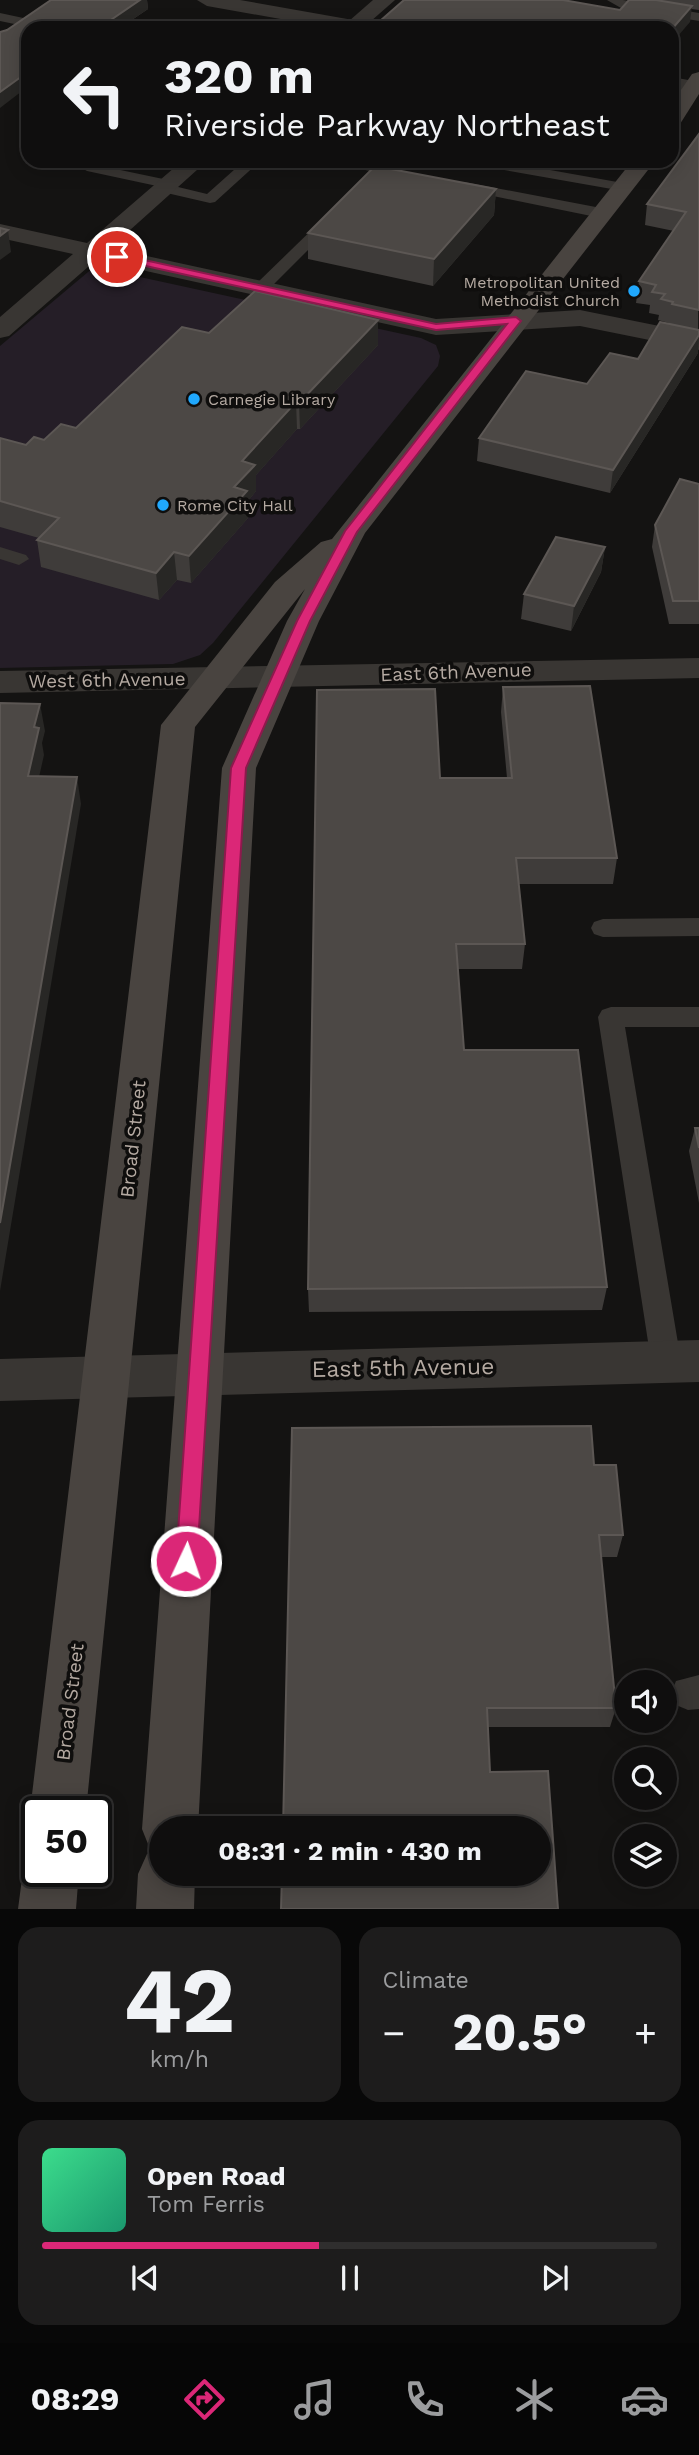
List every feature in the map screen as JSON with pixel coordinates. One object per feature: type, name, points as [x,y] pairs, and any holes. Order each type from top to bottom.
[{"type":"main road","points":[[679,105],[690,84]]},
{"type":"main road","name":"Broad Street","points":[[171,1816],[239,768],[303,621],[351,531],[634,174]]},
{"type":"main road","name":"Broad Street","points":[[60,1796],[178,725],[286,589],[351,531]]},
{"type":"main road","points":[[164,1909],[166,1886]]},
{"type":"main road","points":[[47,1909],[49,1887]]},
{"type":"street","points":[[207,0],[323,21]]},
{"type":"street","points":[[362,21],[384,0]]},
{"type":"street","points":[[26,21],[30,18]]},
{"type":"street","points":[[0,38],[21,24]]},
{"type":"street","points":[[0,330],[188,168]]},
{"type":"street","points":[[0,231],[436,327],[580,318],[699,342]]},
{"type":"street","points":[[601,668],[699,678]]},
{"type":"street","name":"East 6th Avenue","points":[[214,678],[699,668]]},
{"type":"street","name":"West 6th Avenue","points":[[0,682],[214,678]]},
{"type":"street","name":"East 5th Avenue","points":[[0,1380],[682,1361]]},
{"type":"lane","points":[[613,0],[621,4],[699,17]]},
{"type":"lane","points":[[0,18],[30,18]]},
{"type":"lane","points":[[92,168],[209,198],[245,168]]},
{"type":"lane","points":[[365,185],[387,171],[373,168]]},
{"type":"lane","points":[[561,168],[634,174]]},
{"type":"lane","points":[[599,168],[634,174]]},
{"type":"lane","points":[[446,182],[601,213]]},
{"type":"lane","points":[[261,288],[347,203]]},
{"type":"lane","points":[[0,553],[19,559]]},
{"type":"lane","points":[[603,928],[699,926]]},
{"type":"lane","points":[[682,1361],[611,1017],[699,1017]]},
{"type":"shaded area","name":"Rome City Hall","points":[[94,267],[421,338],[436,345],[440,356],[438,366],[213,643],[200,655],[173,664],[0,668],[0,346]]},
{"type":"building","points":[[51,0],[140,0],[109,21],[21,21],[21,77],[0,92],[0,32]]},
{"type":"building","points":[[404,0],[563,0],[620,10],[629,0],[656,0],[692,6],[679,21],[380,21]]},
{"type":"building","points":[[699,134],[699,310],[661,299],[665,294],[652,292],[656,285],[639,281],[686,212],[647,204],[674,168],[679,168],[679,161]]},
{"type":"building","points":[[373,168],[386,168],[496,189],[434,259],[308,233]]},
{"type":"building","points":[[0,228],[8,230],[0,236]]},
{"type":"building","points":[[255,291],[378,320],[242,461],[255,465],[234,487],[247,491],[189,556],[174,552],[156,573],[37,540],[59,518],[0,501],[0,438],[26,445],[34,437],[44,440],[61,424],[76,428],[182,327],[209,333]]},
{"type":"building","points":[[660,322],[699,330],[699,335],[613,470],[479,438],[526,371],[587,384],[610,353],[638,359]]},
{"type":"building","points":[[680,479],[699,484],[699,601],[673,601],[655,525]]},
{"type":"building","points":[[556,537],[605,547],[574,606],[524,594]]},
{"type":"building","points":[[590,686],[617,858],[516,858],[525,944],[456,944],[464,1050],[578,1050],[607,1287],[308,1289],[317,690],[435,689],[440,778],[512,778],[503,687]]},
{"type":"building","points":[[0,703],[40,704],[34,727],[39,728],[28,776],[77,777],[0,1223]]},
{"type":"building","points":[[695,1128],[699,1128],[699,1148]]},
{"type":"building","points":[[591,1426],[594,1465],[616,1465],[623,1535],[599,1535],[614,1708],[487,1708],[490,1772],[548,1771],[558,1909],[281,1909],[282,1886],[551,1886],[551,1816],[283,1816],[292,1428]]},
{"type":"place","name":"Metropolitan United Methodist Church","points":[[634,291]]},
{"type":"place","name":"Carnegie Library","points":[[194,399]]},
{"type":"place","name":"Rome City Hall","points":[[163,505]]},
{"type":"route","points":[[117,257],[436,327],[516,321],[351,531],[303,621],[239,768],[186,1561]]}]
